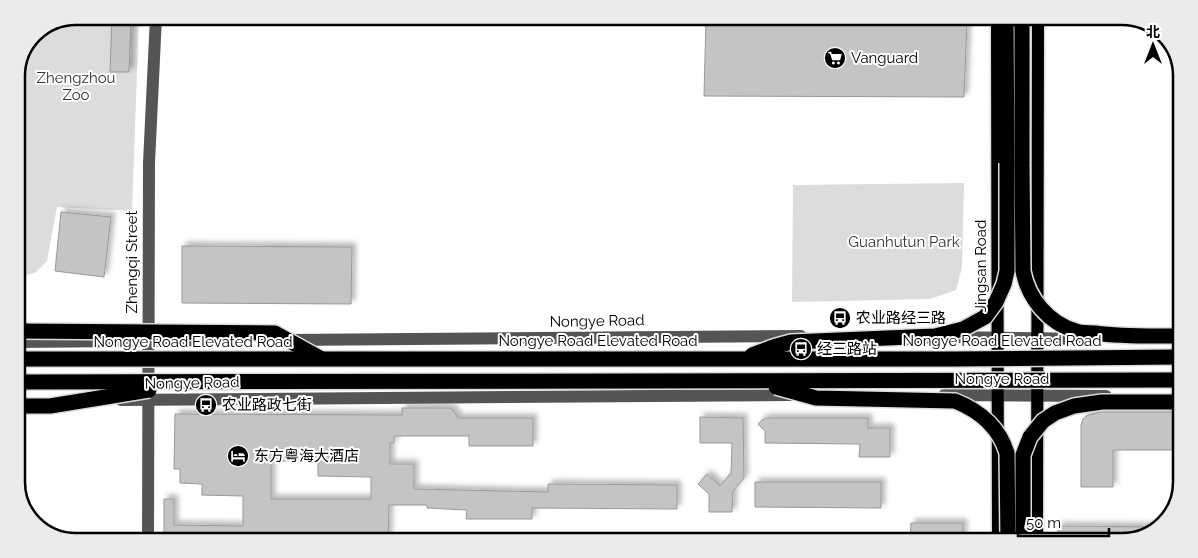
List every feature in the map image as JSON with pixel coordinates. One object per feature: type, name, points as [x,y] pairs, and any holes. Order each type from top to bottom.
[{"type":"highway","points":[[1006,25],[1023,271],[1026,285],[1032,297],[1046,314],[1058,323],[1075,331],[1115,336],[1173,338]]},
{"type":"highway","points":[[744,359],[791,342],[934,336],[963,330],[984,317],[996,302],[1004,284],[1007,271],[1015,164],[1022,25]]},
{"type":"highway","points":[[25,332],[275,332],[322,359]]},
{"type":"highway","name":"Nongye Road Elevated Road","points":[[25,359],[1173,357]]},
{"type":"highway","points":[[25,382],[1173,380]]},
{"type":"highway","points":[[25,406],[50,406],[193,382]]},
{"type":"highway","points":[[756,382],[816,398],[955,401],[969,407],[983,416],[996,430],[1005,446],[1007,453],[1008,533]]},
{"type":"highway","points":[[1023,533],[1022,455],[1030,437],[1042,421],[1054,412],[1074,406],[1102,402],[1173,402]]},
{"type":"main road","name":"Jingsan Road","points":[[997,25],[998,533]]},
{"type":"main road","points":[[1037,533],[1038,25]]},
{"type":"street","name":"Zhengqi Street","points":[[148,533],[149,163],[156,25]]},
{"type":"street","name":"Nongye Road","points":[[25,342],[739,336],[1173,338]]},
{"type":"street","name":"Nongye Road","points":[[25,399],[729,394],[1173,396]]},
{"type":"green space","name":"Zhengzhou Zoo","points":[[139,25],[132,211],[57,207],[47,261],[35,273],[25,275],[25,72],[30,53],[42,38],[56,29],[66,26]]},
{"type":"green space","name":"Guanhutun Park","points":[[964,183],[962,267],[956,290],[930,299],[792,302],[793,185]]},
{"type":"building","points":[[112,25],[131,25],[129,72],[110,72]]},
{"type":"building","name":"Vanguard","points":[[706,25],[967,25],[964,97],[704,96]]},
{"type":"building","points":[[61,212],[111,217],[104,277],[55,271]]},
{"type":"building","points":[[182,246],[352,247],[351,304],[182,303]]},
{"type":"building","points":[[402,408],[450,408],[458,418],[533,418],[533,446],[469,446],[469,436],[394,436],[394,443],[390,443],[390,464],[414,464],[414,489],[548,492],[548,484],[677,485],[677,509],[532,508],[532,519],[466,519],[467,510],[427,508],[427,505],[389,505],[388,533],[164,533],[164,499],[174,499],[174,525],[243,526],[243,496],[202,495],[202,484],[180,483],[180,469],[174,469],[175,414],[402,415]],"holes":[[[271,461],[318,461],[318,476],[371,477],[371,499],[271,499]]]},
{"type":"building","points":[[1100,412],[1173,412],[1173,450],[1113,450],[1113,487],[1081,487],[1081,425],[1083,419],[1088,415]]},
{"type":"building","points":[[700,417],[743,418],[744,478],[733,491],[732,512],[709,512],[709,494],[698,484],[707,474],[720,486],[731,473],[732,443],[700,443]]},
{"type":"building","points":[[767,418],[868,418],[868,428],[890,428],[890,457],[859,457],[860,444],[765,443],[765,431],[758,424]]},
{"type":"building","points":[[755,482],[881,482],[881,508],[755,507]]},
{"type":"building","points":[[911,523],[963,523],[963,533],[910,533]]},
{"type":"building","points":[[1058,526],[1146,527],[1129,533],[1058,533]]},
{"type":"place","name":"Vanguard","points":[[835,58]]},
{"type":"place","name":"农业路经三路","points":[[840,318]]},
{"type":"place","name":"经三路站","points":[[801,349]]},
{"type":"place","name":"农业路政七街","points":[[206,405]]},
{"type":"place","name":"东方粤海大酒店","points":[[238,456]]}]
